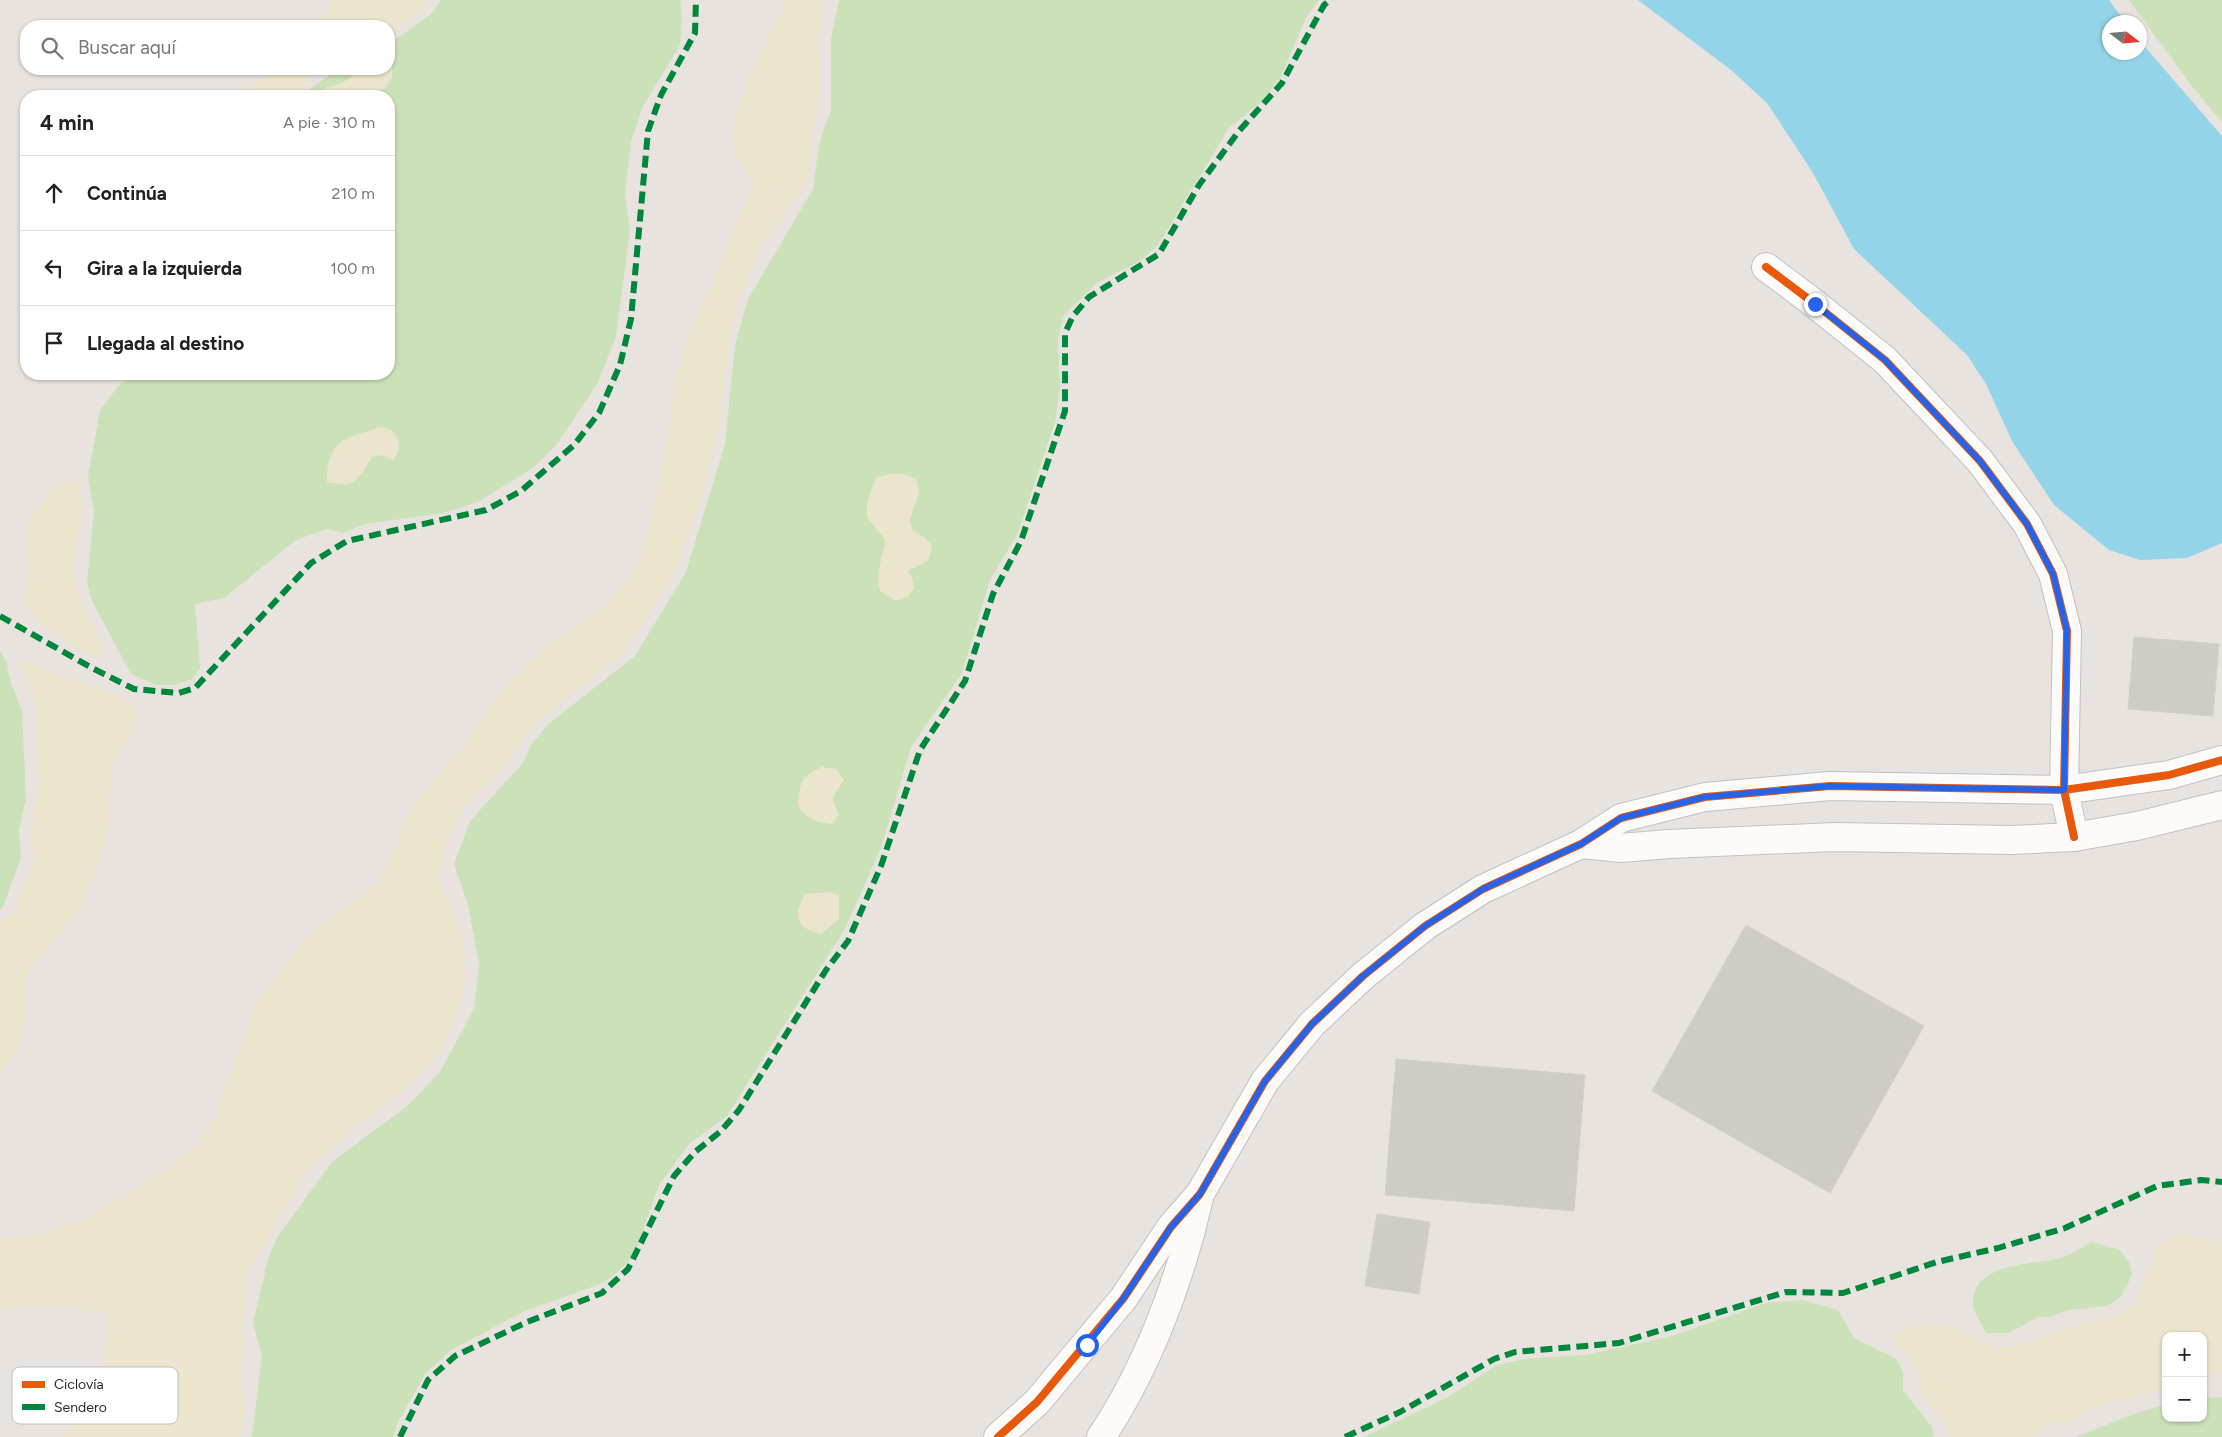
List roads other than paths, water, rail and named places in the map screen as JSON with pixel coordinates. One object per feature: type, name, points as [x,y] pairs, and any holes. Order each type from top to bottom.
[{"type":"street","points":[[1766,267],[1885,360],[1980,461],[2027,524],[2053,574],[2067,631],[2064,790],[2074,837]]},
{"type":"street","points":[[998,1437],[1037,1402],[1087,1345],[1123,1299],[1171,1227],[1200,1194],[1265,1081],[1312,1024],[1363,976],[1425,926],[1483,889],[1581,844],[1621,818],[1705,797],[1830,786],[2064,790],[2169,775],[2222,760]]},
{"type":"street","points":[[1581,844],[1621,848],[1835,837],[2011,840],[2074,837],[2137,826],[2222,805]]},
{"type":"street","points":[[1101,1437],[1117,1414],[1166,1306],[1181,1269],[1200,1194]]},
{"type":"water","points":[[1638,0],[2109,0],[2120,15],[2102,15],[2102,60],[2147,60],[2147,49],[2222,136],[2222,543],[2187,558],[2140,560],[2109,550],[2054,505],[2012,441],[1986,384],[1967,355],[1854,249],[1813,173],[1767,103],[1731,70]]}]
